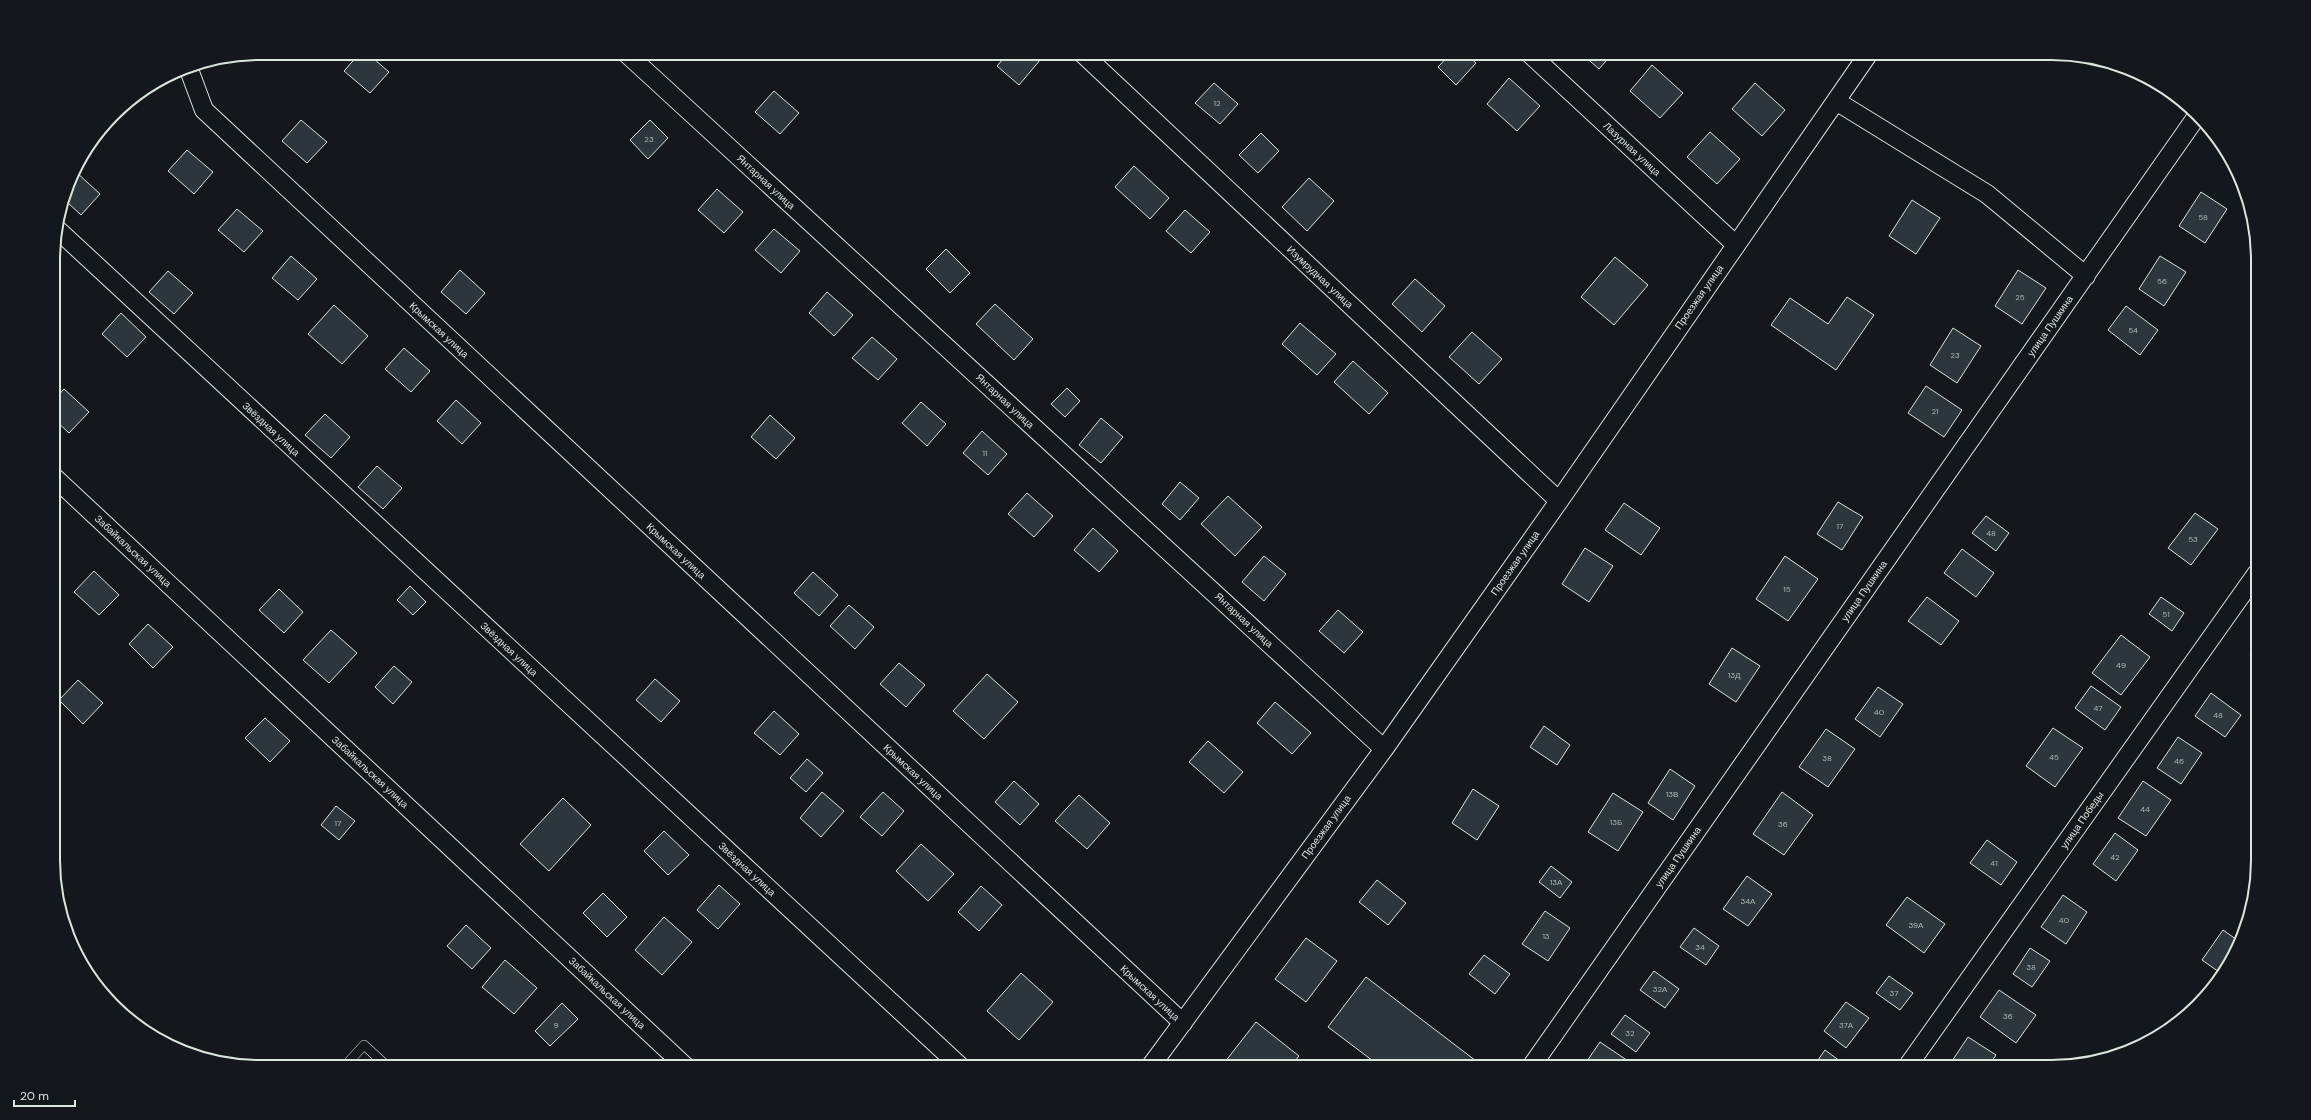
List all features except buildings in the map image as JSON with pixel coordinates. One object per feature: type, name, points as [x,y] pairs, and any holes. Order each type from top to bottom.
[{"type":"street","name":"Янтарная улица","points":[[634,60],[1384,749]]},
{"type":"street","name":"Изумрудная улица","points":[[1089,60],[1559,501]]},
{"type":"street","name":"Лазурная улица","points":[[1537,60],[1735,244]]},
{"type":"street","name":"Проезжая улица","points":[[1155,1060],[1384,749],[1559,501],[1735,244],[1864,60]]},
{"type":"street","name":"Крымская улица","points":[[190,73],[204,110],[1183,1023]]},
{"type":"street","points":[[1836,101],[1987,194],[2086,276]]},
{"type":"street","name":"улица Пушкина","points":[[1536,1060],[2194,121]]},
{"type":"street","name":"Звёздная улица","points":[[62,234],[953,1060]]},
{"type":"street","name":"Забайкальская улица","points":[[60,483],[679,1060]]},
{"type":"street","name":"улица Победы","points":[[1911,1060],[2251,581]]},
{"type":"lane","points":[[350,1060],[364,1045],[380,1060]]}]
